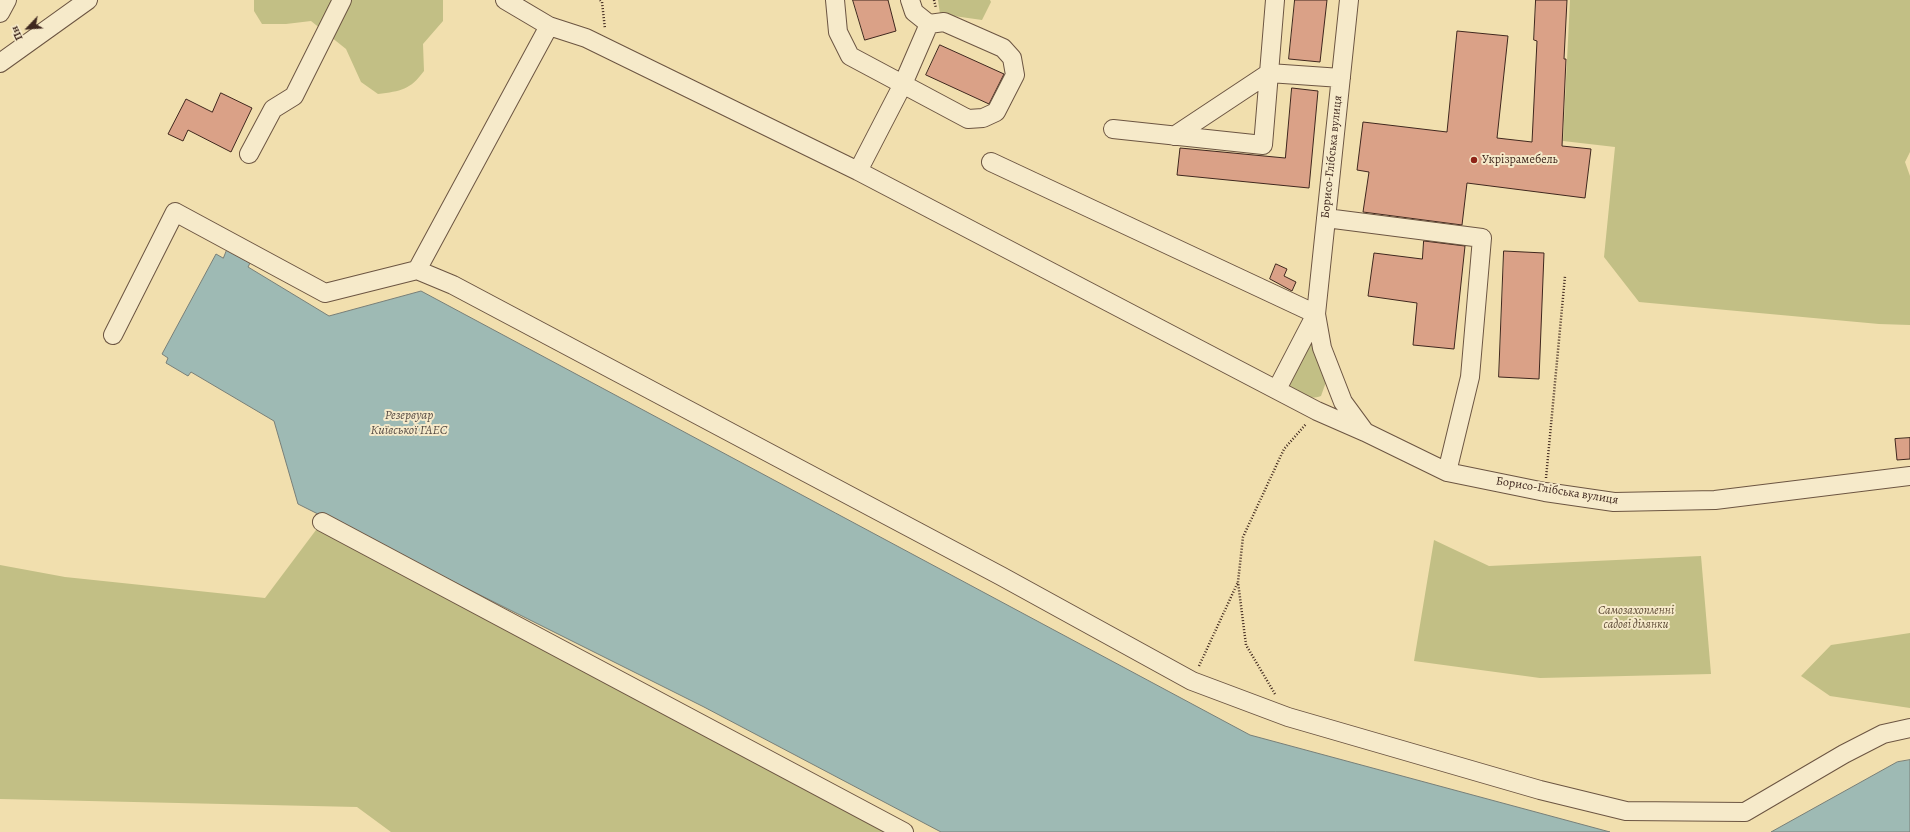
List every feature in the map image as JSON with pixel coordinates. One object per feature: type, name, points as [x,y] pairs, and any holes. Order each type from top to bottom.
[{"type":"street","points":[[0,14],[7,0]]},
{"type":"street","points":[[0,63],[88,0]]},
{"type":"street","points":[[249,154],[273,109],[294,96],[342,0]]},
{"type":"street","points":[[506,0],[549,26],[586,38],[858,171],[1317,411],[1365,432]]},
{"type":"street","points":[[835,0],[838,32],[850,56],[968,119],[983,118],[996,112],[1015,75],[1012,58],[1003,48],[944,22],[929,24],[914,12],[910,0]]},
{"type":"street","points":[[1113,129],[1263,145],[1275,0]]},
{"type":"street","name":"Борисо-Глібська вулиця","points":[[1349,0],[1316,314],[1322,348],[1343,402],[1365,432],[1447,472],[1545,492],[1614,502],[1714,500],[1910,476]]},
{"type":"street","points":[[858,171],[903,84],[929,24]]},
{"type":"street","points":[[417,270],[549,26]]},
{"type":"street","points":[[1174,136],[1269,73],[1341,78]]},
{"type":"street","points":[[991,162],[1316,314]]},
{"type":"street","points":[[113,335],[174,212],[325,293],[417,270],[453,285],[896,520],[1192,681],[1288,716],[1540,790],[1626,811],[1745,812],[1844,754],[1883,734],[1910,728]]},
{"type":"street","points":[[1326,218],[1482,238],[1470,376],[1447,472]]},
{"type":"street","name":"Борисо-Глібська вулиця","points":[[1277,389],[1316,314]]},
{"type":"street","points":[[322,522],[904,832]]},
{"type":"path","points":[[600,0],[602,2],[607,48]]},
{"type":"path","points":[[1545,492],[1565,276]]},
{"type":"path","points":[[1288,716],[1246,645],[1238,582],[1243,537],[1284,449],[1317,411]]},
{"type":"path","points":[[1192,681],[1238,582]]},
{"type":"green space","points":[[254,0],[443,0],[443,21],[423,44],[424,71],[419,77],[409,86],[393,92],[378,94],[361,82],[346,49],[311,21],[286,24],[262,24],[254,11]]},
{"type":"green space","points":[[938,0],[990,0],[991,2],[982,20],[940,14]]},
{"type":"green space","points":[[1570,0],[1910,0],[1910,152],[1905,162],[1910,176],[1910,325],[1879,324],[1639,302],[1604,257],[1615,147],[1563,141]]},
{"type":"green space","points":[[1311,342],[1326,382],[1321,396],[1311,398],[1303,395],[1287,384]]},
{"type":"green space","points":[[322,522],[904,832],[391,832],[357,807],[0,799],[0,565],[65,577],[265,598]]},
{"type":"green space","name":"Самозахопленні садові ділянки","points":[[1434,540],[1489,566],[1701,556],[1711,674],[1540,678],[1414,661]]},
{"type":"green space","points":[[1910,633],[1910,708],[1830,696],[1801,676],[1831,645]]},
{"type":"water","name":"Резервуар Київської ГАЕС","points":[[227,250],[250,263],[248,267],[329,316],[421,291],[1250,735],[1610,832],[941,832],[704,707],[298,504],[274,421],[191,372],[188,376],[166,363],[168,358],[162,354],[216,254],[223,258]]},
{"type":"water","points":[[1910,760],[1910,832],[1771,832],[1897,762]]},
{"type":"building","points":[[853,0],[888,0],[896,31],[865,40]]},
{"type":"building","points":[[1295,0],[1327,0],[1320,62],[1289,59]]},
{"type":"building","points":[[1536,0],[1567,0],[1562,146],[1591,149],[1585,198],[1467,183],[1462,225],[1363,212],[1369,172],[1357,170],[1363,122],[1447,132],[1457,31],[1508,36],[1497,138],[1532,142],[1537,41],[1534,40]]},
{"type":"building","points":[[940,45],[1004,74],[989,104],[926,75]]},
{"type":"building","points":[[1292,88],[1318,91],[1309,188],[1177,175],[1180,148],[1285,158]]},
{"type":"building","points":[[221,93],[252,108],[231,152],[188,130],[183,141],[168,134],[186,99],[212,112]]},
{"type":"building","points":[[1424,241],[1465,246],[1454,349],[1413,345],[1417,303],[1368,296],[1374,253],[1422,259]]},
{"type":"building","points":[[1504,251],[1544,253],[1539,379],[1499,377]]},
{"type":"building","points":[[1276,264],[1287,269],[1284,276],[1296,282],[1292,291],[1270,279]]},
{"type":"building","points":[[1910,438],[1910,459],[1897,460],[1895,439]]},
{"type":"place","name":"Укрізрамебель","points":[[1474,160]]}]
